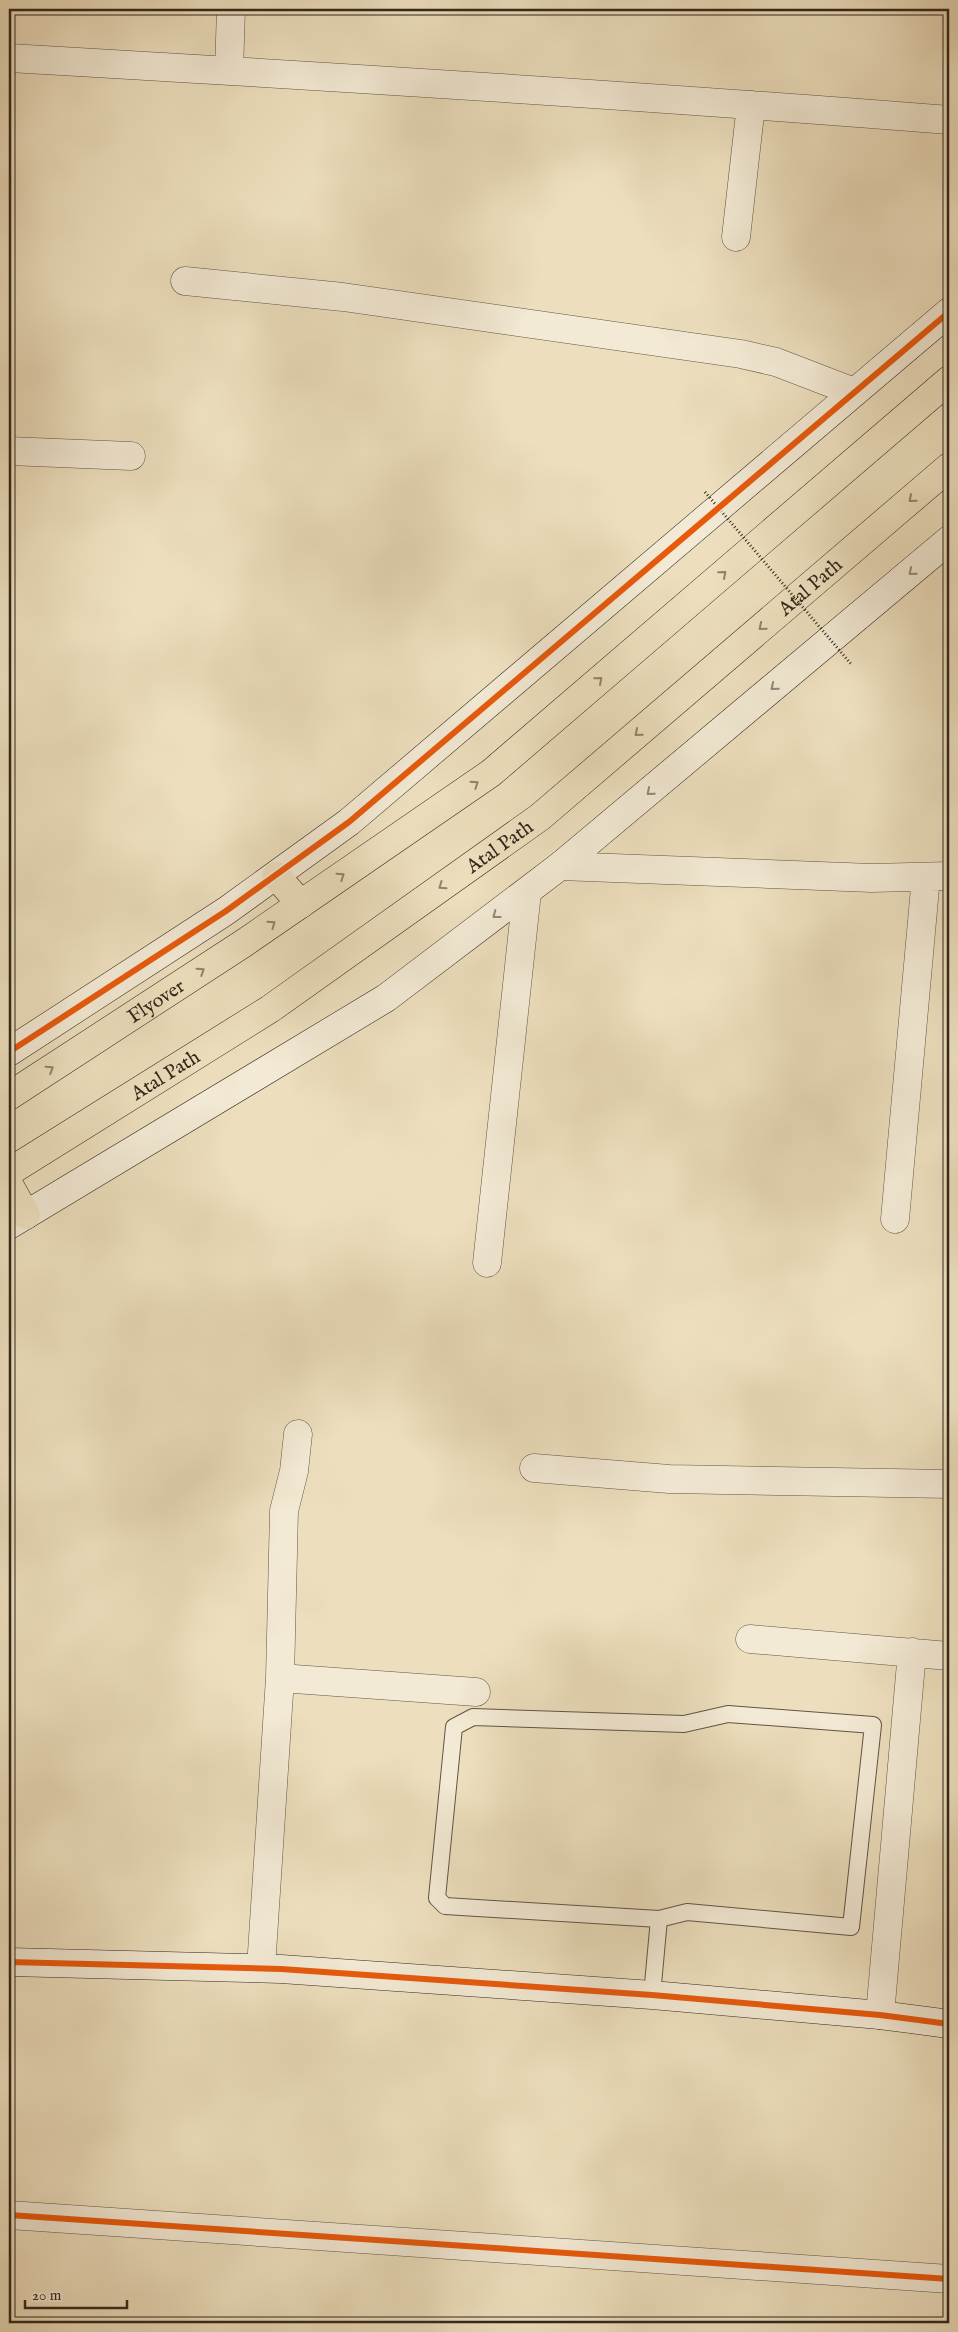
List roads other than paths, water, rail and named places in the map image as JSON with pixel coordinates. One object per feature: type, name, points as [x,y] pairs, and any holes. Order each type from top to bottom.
[{"type":"main road","name":"Flyover","points":[[9,1096],[244,943],[491,774],[949,380]]},
{"type":"main road","name":"Atal Path","points":[[9,1172],[270,1009],[540,817],[949,467]]},
{"type":"main road","points":[[276,876],[301,904]]},
{"type":"main road","points":[[9,1186],[18,1220]]},
{"type":"street","points":[[229,71],[232,9]]},
{"type":"street","points":[[9,58],[751,104],[949,120]]},
{"type":"street","points":[[736,237],[751,104]]},
{"type":"street","points":[[185,281],[343,297],[741,354],[776,362],[854,392]]},
{"type":"street","points":[[9,1052],[226,911],[349,822],[949,312]]},
{"type":"street","points":[[9,451],[132,456]]},
{"type":"street","points":[[18,1220],[386,998],[560,866],[949,540]]},
{"type":"street","points":[[560,866],[872,878],[938,876],[895,1219]]},
{"type":"street","points":[[487,1263],[527,892]]},
{"type":"street","points":[[260,1968],[280,1678],[284,1511],[294,1471],[298,1434]]},
{"type":"street","points":[[534,1468],[669,1479],[949,1484]]},
{"type":"street","points":[[750,1639],[949,1656]]},
{"type":"street","points":[[880,2015],[912,1652]]},
{"type":"street","points":[[280,1678],[476,1692]]},
{"type":"street","points":[[9,1962],[260,1968],[652,1995],[880,2015],[949,2024]]},
{"type":"street","points":[[9,2215],[949,2279]]},
{"type":"lane","points":[[728,1714],[873,1725],[851,1926],[687,1912],[660,1919],[445,1906],[437,1898],[454,1727],[473,1717],[684,1724],[728,1714]]},
{"type":"lane","points":[[652,1995],[660,1919]]}]
